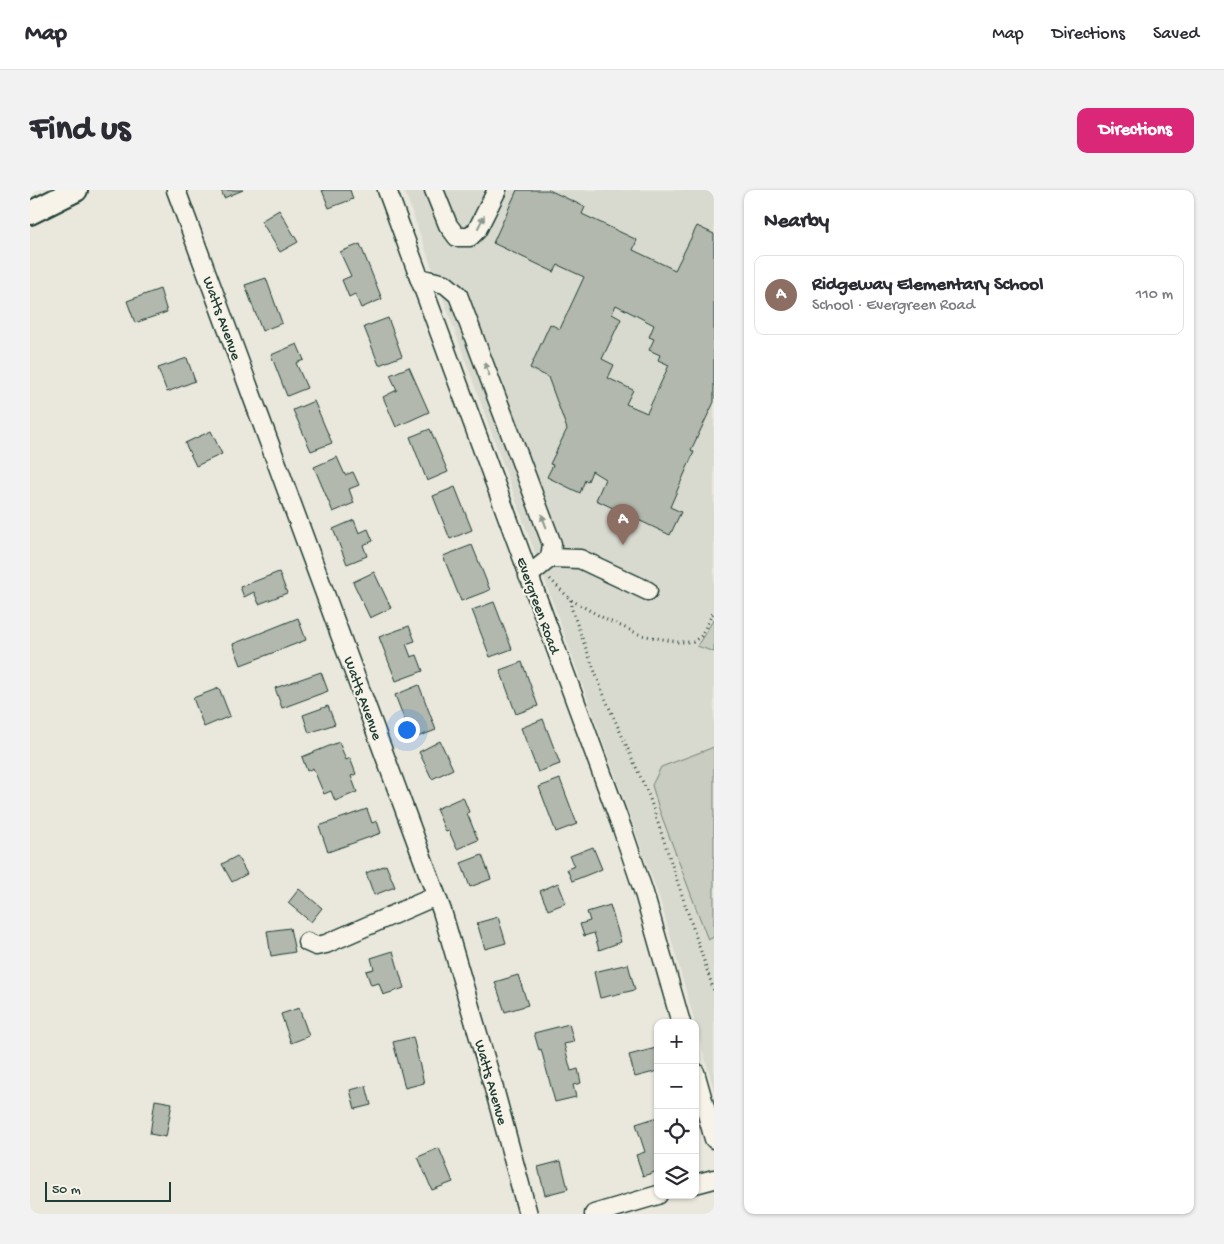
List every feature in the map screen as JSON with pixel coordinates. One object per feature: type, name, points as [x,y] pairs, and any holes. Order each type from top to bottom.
[{"type":"main road","points":[[30,213],[76,190]]},
{"type":"street","name":"Watts Avenue","points":[[176,190],[436,896],[495,1092],[528,1214]]},
{"type":"street","name":"Evergreen Road","points":[[387,190],[626,838],[644,893],[680,1019]]},
{"type":"street","points":[[434,190],[448,225],[457,237],[470,236],[477,230],[497,190]]},
{"type":"street","points":[[419,278],[445,284],[458,295],[552,544],[550,558]]},
{"type":"street","points":[[528,576],[550,558],[580,559],[648,592]]},
{"type":"street","points":[[307,942],[316,946],[326,944],[436,896]]},
{"type":"street","points":[[699,1086],[714,1139]]},
{"type":"street","points":[[699,1183],[714,1179]]},
{"type":"street","points":[[594,1214],[654,1196]]},
{"type":"path","points":[[550,579],[571,600],[607,620],[641,635],[678,642],[693,642],[701,636],[714,611]]},
{"type":"path","points":[[571,600],[571,607],[605,698],[650,796],[714,991]]},
{"type":"shaded area","points":[[404,190],[714,190],[714,1090],[699,1037],[699,1019],[694,1019],[660,900]]},
{"type":"shaded area","points":[[714,619],[714,652],[697,646]]},
{"type":"shaded area","points":[[714,747],[714,937],[708,940],[659,809],[652,785],[661,767]]},
{"type":"building","points":[[221,190],[243,190],[224,198]]},
{"type":"building","points":[[322,190],[350,190],[353,199],[329,208]]},
{"type":"building","points":[[517,190],[549,190],[585,207],[582,214],[637,240],[633,250],[675,270],[697,226],[714,234],[714,402],[691,450],[694,452],[670,507],[681,512],[670,535],[596,500],[605,479],[592,471],[588,481],[585,480],[580,493],[547,477],[553,465],[550,464],[567,429],[548,377],[530,368],[550,324],[560,329],[584,277],[558,265],[554,272],[493,243]],"holes":[[[616,305],[654,325],[649,337],[654,339],[649,350],[660,355],[658,360],[669,365],[647,413],[626,404],[633,390],[608,378],[614,365],[602,359],[621,319],[612,314]]]},
{"type":"building","points":[[279,210],[298,242],[280,252],[261,221]]},
{"type":"building","points":[[360,244],[382,299],[361,308],[355,294],[349,297],[342,280],[351,276],[340,252]]},
{"type":"building","points":[[266,278],[282,323],[262,331],[245,285]]},
{"type":"building","points":[[160,289],[167,312],[135,323],[127,301]]},
{"type":"building","points":[[388,318],[402,356],[379,365],[364,327]]},
{"type":"building","points":[[297,344],[304,360],[296,363],[307,388],[287,396],[271,355]]},
{"type":"building","points":[[187,358],[195,381],[167,392],[158,368]]},
{"type":"building","points":[[409,367],[429,412],[396,427],[383,397],[397,390],[390,375]]},
{"type":"building","points":[[314,401],[332,443],[311,451],[293,410]]},
{"type":"building","points":[[430,429],[448,472],[427,481],[410,437]]},
{"type":"building","points":[[211,431],[222,454],[196,466],[185,443]]},
{"type":"building","points":[[337,457],[345,475],[353,472],[359,485],[349,489],[354,503],[333,512],[314,467]]},
{"type":"building","points":[[455,487],[472,530],[450,539],[433,496]]},
{"type":"building","points":[[354,520],[359,533],[368,529],[373,541],[363,545],[367,556],[347,564],[333,529]]},
{"type":"building","points":[[472,545],[490,590],[461,601],[443,556]]},
{"type":"building","points":[[279,572],[287,593],[259,604],[254,592],[244,597],[240,587]]},
{"type":"building","points":[[374,572],[391,608],[370,618],[353,582]]},
{"type":"building","points":[[494,602],[512,649],[490,657],[472,610]]},
{"type":"building","points":[[298,618],[306,640],[241,665],[233,644]]},
{"type":"building","points":[[409,626],[415,641],[406,644],[411,657],[417,655],[423,671],[396,681],[379,637]]},
{"type":"building","points":[[522,662],[538,706],[516,714],[500,670]]},
{"type":"building","points":[[321,672],[328,691],[282,708],[275,688]]},
{"type":"building","points":[[419,685],[436,730],[412,739],[395,695]]},
{"type":"building","points":[[219,688],[230,716],[204,727],[193,698]]},
{"type":"building","points":[[328,706],[335,724],[309,733],[303,715]]},
{"type":"building","points":[[543,719],[560,764],[538,772],[521,728]]},
{"type":"building","points":[[440,741],[453,769],[432,779],[419,752]]},
{"type":"building","points":[[339,742],[346,760],[350,758],[356,774],[351,776],[357,792],[335,801],[331,791],[324,794],[313,768],[307,771],[302,757]]},
{"type":"building","points":[[560,779],[577,824],[556,832],[539,787]]},
{"type":"building","points":[[463,797],[478,840],[457,849],[449,831],[446,832],[436,809]]},
{"type":"building","points":[[367,809],[372,823],[377,821],[381,833],[328,852],[319,826]]},
{"type":"building","points":[[593,847],[602,869],[572,881],[567,869],[575,866],[570,856]]},
{"type":"building","points":[[482,855],[491,879],[470,887],[461,863]]},
{"type":"building","points":[[237,856],[247,874],[232,882],[222,864]]},
{"type":"building","points":[[386,865],[395,887],[374,895],[366,873]]},
{"type":"building","points":[[558,883],[566,903],[548,910],[540,891]]},
{"type":"building","points":[[299,889],[322,908],[311,922],[288,903]]},
{"type":"building","points":[[610,905],[621,942],[599,950],[594,933],[584,936],[580,924],[590,921],[587,912]]},
{"type":"building","points":[[498,917],[506,943],[485,949],[477,923]]},
{"type":"building","points":[[290,928],[295,952],[271,956],[267,931]]},
{"type":"building","points":[[393,951],[404,988],[383,995],[379,983],[371,985],[366,971],[374,969],[371,958]]},
{"type":"building","points":[[628,964],[635,990],[600,998],[594,972]]},
{"type":"building","points":[[518,975],[528,1005],[505,1012],[495,982]]},
{"type":"building","points":[[299,1008],[309,1036],[291,1043],[281,1014]]},
{"type":"building","points":[[569,1024],[574,1042],[564,1044],[571,1071],[578,1069],[581,1083],[573,1085],[576,1097],[555,1102],[541,1049],[539,1050],[534,1033]]},
{"type":"building","points":[[413,1037],[424,1083],[405,1088],[393,1042]]},
{"type":"building","points":[[654,1049],[654,1072],[635,1077],[629,1055]]},
{"type":"building","points":[[366,1086],[371,1105],[355,1109],[350,1090]]},
{"type":"building","points":[[155,1100],[172,1103],[166,1137],[150,1134]]},
{"type":"building","points":[[654,1118],[654,1172],[643,1176],[636,1155],[645,1152],[636,1124]]},
{"type":"building","points":[[439,1148],[453,1182],[432,1190],[418,1157]]},
{"type":"building","points":[[561,1161],[568,1189],[545,1195],[538,1167]]},
{"type":"place","name":"Ridgeway Elementary School","points":[[623,545]]}]
